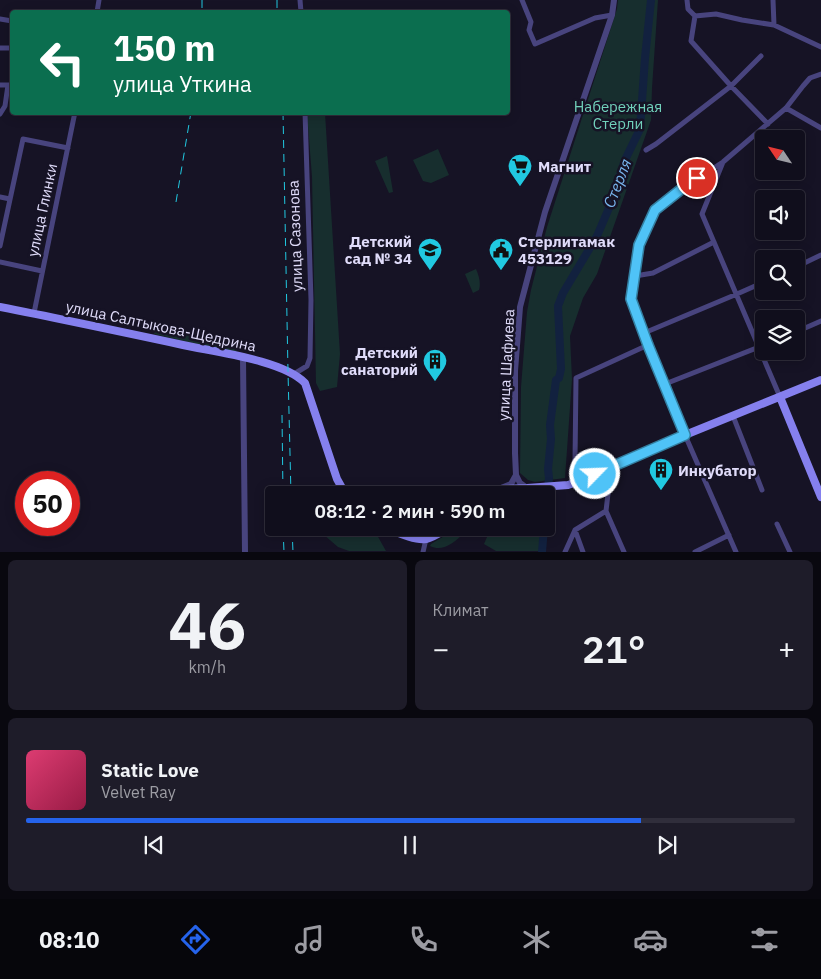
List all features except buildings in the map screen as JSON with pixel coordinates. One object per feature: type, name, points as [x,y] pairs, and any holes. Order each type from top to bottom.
[{"type":"main road","name":"улица Салтыкова-Щедрина","points":[[0,307],[255,360],[294,374]]},
{"type":"main road","points":[[294,374],[305,383],[341,486]]},
{"type":"main road","points":[[554,486],[568,485],[580,481],[685,435],[821,380]]},
{"type":"main road","points":[[780,397],[821,497]]},
{"type":"main road","points":[[337,479],[344,486]]},
{"type":"main road","points":[[408,536],[418,539],[426,539],[434,536]]},
{"type":"street","points":[[522,0],[531,22],[529,30],[535,44],[595,18],[612,15]]},
{"type":"street","name":"улица Шафиева","points":[[516,475],[515,371],[520,307],[545,212],[612,15],[614,0]]},
{"type":"street","points":[[687,0],[688,9],[695,16]]},
{"type":"street","points":[[773,0],[774,25]]},
{"type":"street","points":[[695,16],[716,14],[774,25],[821,47]]},
{"type":"street","points":[[695,16],[691,41],[768,124]]},
{"type":"street","points":[[646,150],[731,86],[761,56]]},
{"type":"street","points":[[736,552],[685,435],[631,299],[639,245],[655,210],[684,187],[723,162],[786,108],[810,78],[821,74]]},
{"type":"street","points":[[0,85],[10,85],[5,106],[0,114]]},
{"type":"street","points":[[786,108],[821,128]]},
{"type":"street","name":"улица Глинки","points":[[34,313],[74,115]]},
{"type":"street","name":"улица Сазонова","points":[[294,374],[307,366],[310,358],[311,300],[305,115]]},
{"type":"street","points":[[0,246],[23,139],[68,148]]},
{"type":"street","points":[[723,162],[702,214],[755,331]]},
{"type":"street","points":[[0,197],[10,199]]},
{"type":"street","points":[[634,276],[653,273],[714,242]]},
{"type":"street","points":[[805,262],[821,255]]},
{"type":"street","points":[[0,262],[42,271]]},
{"type":"street","points":[[644,332],[755,286]]},
{"type":"street","points":[[805,328],[821,321]]},
{"type":"street","points":[[575,461],[576,378],[648,345]]},
{"type":"street","points":[[665,384],[755,349]]},
{"type":"street","points":[[243,358],[245,552]]},
{"type":"street","points":[[767,360],[780,397]]},
{"type":"street","points":[[733,416],[762,490]]},
{"type":"street","points":[[611,468],[606,511],[624,552]]},
{"type":"street","points":[[516,475],[520,484],[524,486]]},
{"type":"street","points":[[508,486],[516,475]]},
{"type":"street","points":[[566,552],[575,530],[606,511]]},
{"type":"street","points":[[777,524],[790,552]]},
{"type":"street","points":[[575,530],[583,552]]},
{"type":"street","points":[[695,552],[729,535]]},
{"type":"street","points":[[423,552],[426,536]]},
{"type":"green space","name":"Набережная Стерли","points":[[618,0],[658,0],[651,120],[597,274],[583,298],[570,336],[572,379],[565,478],[535,482],[528,480],[520,473],[521,387],[527,312],[547,227],[617,9]]},
{"type":"green space","points":[[307,115],[325,115],[340,354],[337,387],[320,391],[316,383],[312,177]]},
{"type":"green space","points":[[438,149],[449,175],[431,183],[423,181],[413,160]]},
{"type":"green space","points":[[387,156],[393,192],[389,193],[375,161]]},
{"type":"green space","points":[[476,269],[480,287],[479,290],[473,293],[465,274]]},
{"type":"green space","points":[[157,325],[238,344],[236,353],[154,334]]},
{"type":"green space","points":[[325,536],[378,536],[386,551],[349,551],[338,547]]},
{"type":"green space","points":[[444,536],[461,536],[443,548],[434,548],[430,546]]},
{"type":"green space","points":[[487,536],[541,536],[540,551],[496,551],[484,544]]},
{"type":"waterway","name":"Стерля","points":[[548,486],[550,425],[556,380],[559,378],[561,369],[558,306],[563,293],[597,236],[612,201],[625,160],[640,129],[651,0]]},
{"type":"waterway","name":"Стерля","points":[[542,552],[543,536]]},
{"type":"railway","points":[[202,0],[202,10]]},
{"type":"railway","points":[[277,0],[277,10]]},
{"type":"railway","points":[[176,202],[190,115]]},
{"type":"railway","points":[[283,115],[291,486]]},
{"type":"railway","points":[[282,415],[283,486]]},
{"type":"railway","points":[[283,536],[284,552]]},
{"type":"railway","points":[[292,536],[293,552]]},
{"type":"place","name":"Магнит","points":[[520,187]]},
{"type":"place","name":"Детский сад № 34","points":[[430,271]]},
{"type":"place","name":"Стерлитамак 453129","points":[[501,271]]},
{"type":"place","name":"Детский санаторий","points":[[435,382]]},
{"type":"place","name":"Инкубатор","points":[[661,491]]},
{"type":"route","points":[[595,474],[685,435],[631,299],[639,245],[655,210],[697,178]]}]
